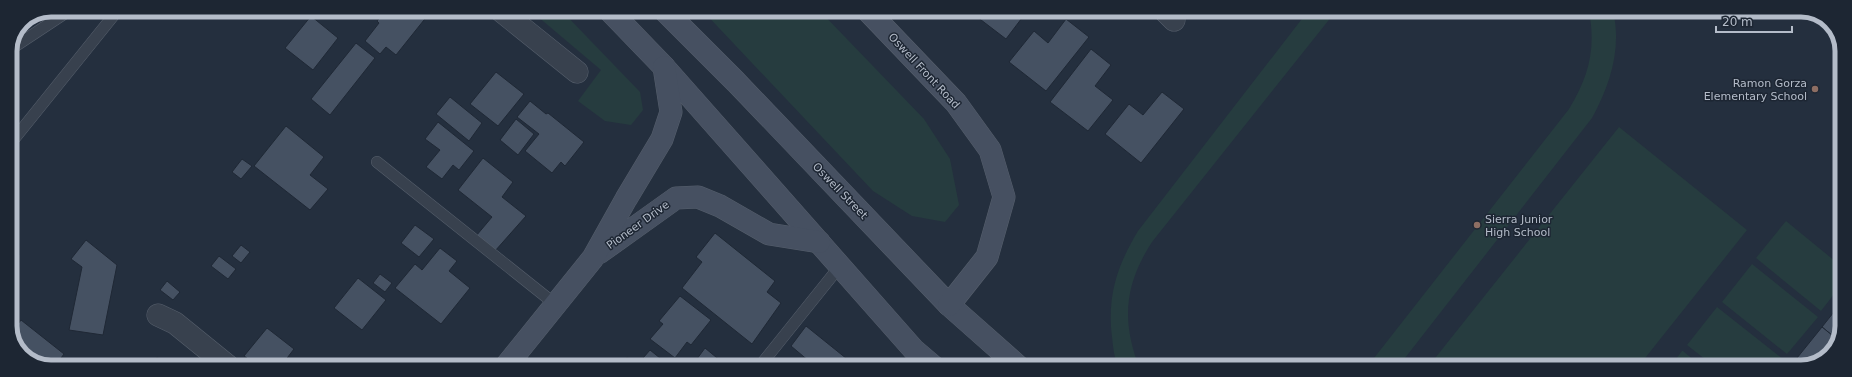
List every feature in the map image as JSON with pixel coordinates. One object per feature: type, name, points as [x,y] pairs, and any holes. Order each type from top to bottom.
[{"type":"main road","points":[[616,17],[664,67],[914,350],[926,360]]},
{"type":"main road","name":"Oswell Street","points":[[671,17],[736,82],[949,305],[1011,360]]},
{"type":"main road","name":"Oswell Front Road","points":[[874,17],[956,102],[990,150],[1004,198],[986,257],[949,305]]},
{"type":"main road","name":"Pioneer Drive","points":[[511,360],[593,258],[662,139],[671,112],[664,67]]},
{"type":"main road","name":"Pioneer Drive","points":[[593,258],[676,198],[698,197],[720,206],[769,234],[819,242]]},
{"type":"street","points":[[509,17],[577,72]]},
{"type":"street","points":[[158,315],[175,323],[221,360]]},
{"type":"lane","points":[[18,44],[59,17]]},
{"type":"lane","points":[[17,135],[112,17]]},
{"type":"lane","points":[[377,162],[555,304]]},
{"type":"lane","points":[[765,360],[840,266]]},
{"type":"green space","points":[[538,17],[568,17],[640,92],[643,110],[631,125],[605,121],[578,101],[601,70]]},
{"type":"green space","points":[[709,17],[826,17],[924,119],[950,159],[959,205],[945,222],[912,216],[873,191]]},
{"type":"green space","points":[[1303,17],[1331,17],[1152,242],[1136,272],[1131,287],[1129,302],[1128,317],[1130,333],[1137,360],[1116,360],[1113,348],[1111,322],[1112,295],[1119,269],[1138,231]]},
{"type":"green space","points":[[1590,17],[1614,17],[1616,39],[1613,66],[1604,93],[1592,118],[1403,360],[1372,360],[1569,109],[1582,85],[1586,74],[1591,50]]},
{"type":"green space","points":[[1619,127],[1747,230],[1644,360],[1434,360]]},
{"type":"green space","points":[[1786,221],[1835,261],[1835,293],[1821,311],[1756,258]]},
{"type":"green space","points":[[1752,264],[1818,317],[1787,354],[1722,302]]},
{"type":"green space","points":[[1717,307],[1783,359],[1706,360],[1687,345]]},
{"type":"green space","points":[[1683,351],[1694,360],[1675,360]]},
{"type":"building","points":[[310,17],[312,17],[338,38],[313,70],[285,48]]},
{"type":"building","points":[[380,17],[426,17],[396,55],[386,47],[380,54],[365,41],[379,23],[377,21]]},
{"type":"building","points":[[977,17],[1023,17],[1006,39]]},
{"type":"building","points":[[1066,19],[1089,37],[1046,91],[1009,62],[1034,31],[1048,43]]},
{"type":"building","points":[[356,43],[375,58],[330,115],[311,99]]},
{"type":"building","points":[[1091,49],[1111,65],[1095,86],[1113,100],[1088,131],[1050,102]]},
{"type":"building","points":[[496,72],[524,94],[498,126],[470,104]]},
{"type":"building","points":[[1162,92],[1184,109],[1141,163],[1105,134],[1129,104],[1143,115]]},
{"type":"building","points":[[450,97],[482,123],[469,141],[436,114]]},
{"type":"building","points":[[530,101],[546,114],[548,113],[584,142],[565,166],[561,162],[552,173],[525,151],[539,134],[517,117]]},
{"type":"building","points":[[516,119],[534,134],[518,155],[500,140]]},
{"type":"building","points":[[438,122],[474,151],[459,170],[453,165],[442,179],[426,167],[440,150],[425,139]]},
{"type":"building","points":[[286,126],[324,157],[310,175],[328,189],[310,210],[254,166]]},
{"type":"building","points":[[483,158],[513,182],[502,197],[526,216],[495,251],[476,236],[492,217],[458,190]]},
{"type":"building","points":[[242,159],[252,166],[241,179],[232,172]]},
{"type":"building","points":[[415,225],[434,239],[419,257],[401,243]]},
{"type":"building","points":[[715,233],[775,281],[767,292],[781,303],[752,344],[682,288],[702,262],[696,257]]},
{"type":"building","points":[[86,240],[117,265],[103,335],[69,330],[82,267],[71,259]]},
{"type":"building","points":[[241,245],[250,252],[241,263],[232,256]]},
{"type":"building","points":[[440,248],[457,261],[449,271],[470,288],[441,324],[395,288],[415,264],[422,270]]},
{"type":"building","points":[[219,256],[236,269],[228,279],[211,266]]},
{"type":"building","points":[[380,274],[392,283],[385,292],[373,283]]},
{"type":"building","points":[[358,278],[386,300],[362,330],[334,308]]},
{"type":"building","points":[[167,281],[180,292],[173,300],[160,290]]},
{"type":"building","points":[[680,296],[711,320],[691,345],[687,342],[675,358],[650,339],[663,324],[659,321]]},
{"type":"building","points":[[1835,311],[1833,336],[1822,327]]},
{"type":"building","points":[[21,320],[64,354],[60,360],[45,359],[34,355],[23,345],[17,325]]},
{"type":"building","points":[[806,326],[848,360],[808,360],[791,346]]},
{"type":"building","points":[[1822,327],[1833,336],[1828,347],[1818,355],[1801,360],[1797,358]]},
{"type":"building","points":[[267,328],[294,349],[286,360],[250,360],[244,356]]},
{"type":"building","points":[[705,348],[720,360],[696,360]]},
{"type":"building","points":[[650,350],[662,360],[641,360]]},
{"type":"place","name":"Ramon Gorza Elementary School","points":[[1815,89]]},
{"type":"place","name":"Sierra Junior High School","points":[[1477,225]]}]
